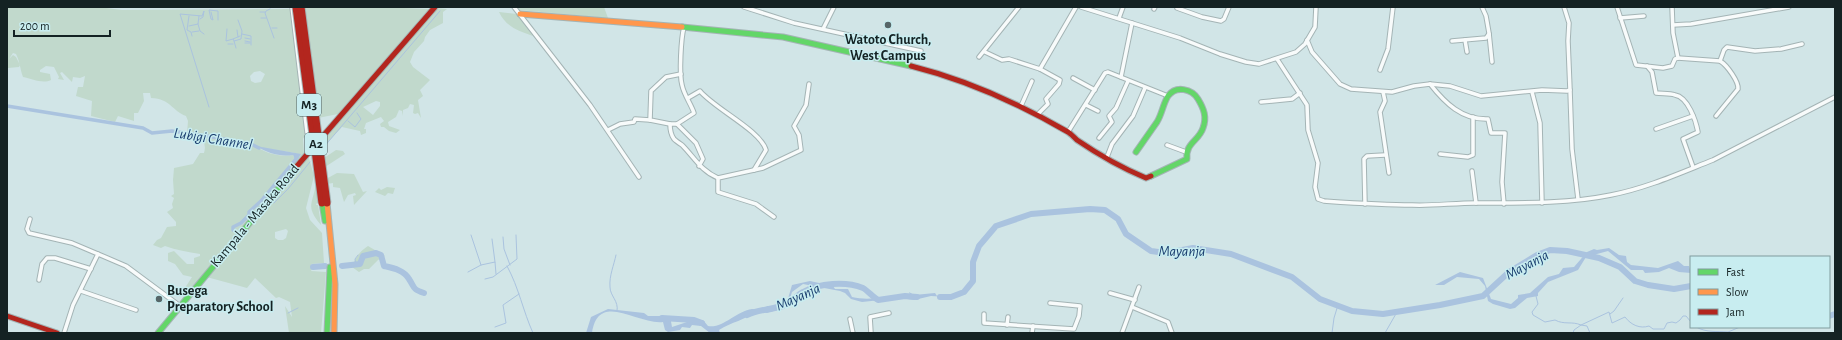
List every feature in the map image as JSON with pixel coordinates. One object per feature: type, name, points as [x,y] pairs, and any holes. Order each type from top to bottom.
[{"type":"main road","name":"M3","points":[[296,7],[325,203],[330,274],[327,333]]},
{"type":"main road","name":"M3","points":[[302,7],[335,284],[334,332]]},
{"type":"main road","name":"Kampala - Masaka Road","points":[[170,317],[310,151],[433,9]]},
{"type":"main road","points":[[520,14],[684,27],[778,37],[833,47],[947,76],[988,90],[1022,106],[1058,128],[1068,132],[1076,139],[1123,168],[1148,178],[1185,161],[1188,157],[1186,152],[1203,129],[1204,108],[1190,90],[1177,90],[1168,96],[1158,120],[1136,152]]},
{"type":"main road","points":[[7,316],[57,333]]},
{"type":"main road","name":"A2","points":[[154,333],[170,317]]},
{"type":"main road","name":"A2","points":[[158,333],[170,317]]},
{"type":"street","points":[[292,7],[310,151]]},
{"type":"street","points":[[514,7],[608,130],[639,176]]},
{"type":"street","points":[[744,7],[775,18],[921,51]]},
{"type":"street","points":[[823,29],[834,7]]},
{"type":"street","points":[[979,57],[985,52],[1019,7]]},
{"type":"street","points":[[1040,69],[1076,7]]},
{"type":"street","points":[[1082,7],[1119,18],[1247,63],[1262,64],[1296,52],[1305,44],[1315,27],[1316,7]]},
{"type":"street","points":[[1119,18],[1123,7]]},
{"type":"street","points":[[1177,8],[1202,17],[1221,21],[1224,19],[1229,7]]},
{"type":"street","points":[[1380,70],[1388,49],[1393,7]]},
{"type":"street","points":[[1482,7],[1486,16],[1492,62]]},
{"type":"street","points":[[1564,7],[1569,23],[1568,41],[1572,149],[1578,199]]},
{"type":"street","points":[[1617,7],[1636,66],[1658,68],[1669,67],[1678,58],[1720,61],[1725,65],[1739,87],[1716,116]]},
{"type":"street","points":[[1672,7],[1678,58]]},
{"type":"street","points":[[1673,25],[1691,24],[1789,7]]},
{"type":"street","points":[[1620,18],[1644,16]]},
{"type":"street","points":[[1121,77],[1132,23]]},
{"type":"street","points":[[608,130],[620,124],[634,122],[635,119],[677,124],[694,113],[682,85],[681,48],[684,27]]},
{"type":"street","points":[[1452,41],[1486,38],[1489,33]]},
{"type":"street","points":[[1306,40],[1314,55],[1343,86],[1363,91],[1396,91],[1411,86],[1430,84],[1450,86],[1481,96],[1570,90]]},
{"type":"street","points":[[1465,40],[1468,52]]},
{"type":"street","points":[[1720,61],[1724,50],[1727,47],[1755,51],[1781,49],[1802,44]]},
{"type":"street","points":[[985,52],[1002,60],[1009,58],[1040,69],[1060,80],[1047,98],[1048,104],[1037,115]]},
{"type":"street","points":[[1277,59],[1300,93],[1308,108],[1308,130],[1318,163],[1315,187],[1318,200],[1365,204],[1414,206],[1476,203],[1542,203],[1610,196],[1647,186],[1687,172],[1693,167],[1713,160],[1835,98]]},
{"type":"street","points":[[1647,66],[1652,72],[1655,92],[1677,95],[1686,104],[1693,116],[1698,131],[1683,139],[1693,167]]},
{"type":"street","points":[[1068,132],[1105,73],[1121,77],[1145,88],[1168,96]]},
{"type":"street","points":[[650,120],[651,91],[666,77],[681,74]]},
{"type":"street","points":[[1073,78],[1095,90]]},
{"type":"street","points":[[1022,106],[1032,81]]},
{"type":"street","points":[[1099,138],[1112,122],[1109,116],[1116,108],[1128,81]]},
{"type":"street","points":[[670,124],[670,130],[674,139],[681,144],[706,172],[718,178],[763,168],[800,150],[799,134],[794,126],[806,105],[809,84]]},
{"type":"street","points":[[1430,84],[1440,98],[1449,106],[1473,117],[1488,119],[1491,133],[1505,133],[1502,182],[1504,204]]},
{"type":"street","points":[[1106,157],[1112,144],[1133,116],[1145,88]]},
{"type":"street","points":[[688,98],[700,91],[715,106],[733,117],[758,138],[766,150],[754,170]]},
{"type":"street","points":[[1383,92],[1385,101],[1380,112],[1385,155],[1389,173]]},
{"type":"street","points":[[1532,92],[1540,123],[1542,203]]},
{"type":"street","points":[[1261,102],[1292,99],[1300,93]]},
{"type":"street","points":[[1086,105],[1098,111]]},
{"type":"street","points":[[1656,129],[1693,116]]},
{"type":"street","points":[[1440,154],[1468,157],[1473,155],[1473,117]]},
{"type":"street","points":[[677,124],[696,143],[703,159],[700,166]]},
{"type":"street","points":[[1167,145],[1186,152]]},
{"type":"street","points":[[1365,204],[1364,159],[1367,156],[1385,155]]},
{"type":"street","points":[[1472,171],[1476,203]]},
{"type":"street","points":[[718,178],[718,192],[756,204],[774,217]]},
{"type":"street","points":[[30,219],[27,229],[29,233],[72,243],[126,266],[180,306]]},
{"type":"street","points":[[64,333],[73,305],[98,254]]},
{"type":"street","points":[[39,280],[42,264],[47,258],[55,258],[91,269]]},
{"type":"street","points":[[1122,333],[1139,287]]},
{"type":"street","points":[[81,291],[136,310]]},
{"type":"street","points":[[1110,293],[1135,300]]},
{"type":"street","points":[[984,314],[984,322],[1006,325],[1074,329],[1079,316],[1080,306],[1050,303]]},
{"type":"street","points":[[1132,307],[1164,319],[1168,322],[1172,333]]},
{"type":"street","points":[[871,333],[870,317],[889,313]]},
{"type":"street","points":[[1006,325],[1008,317]]},
{"type":"street","points":[[850,319],[853,333]]},
{"type":"street","points":[[1032,333],[1033,326]]},
{"type":"green space","points":[[7,7],[98,7],[122,10],[291,9],[306,134],[303,139],[304,154],[187,295],[183,291],[192,277],[183,275],[175,264],[168,261],[168,253],[174,251],[187,264],[194,264],[194,258],[200,256],[200,254],[165,246],[161,248],[153,245],[161,238],[167,227],[176,226],[176,222],[167,212],[173,208],[172,204],[174,198],[171,196],[174,194],[174,168],[193,164],[200,153],[204,153],[205,145],[201,139],[187,134],[188,121],[186,116],[167,103],[151,98],[150,93],[143,93],[144,101],[138,113],[134,113],[134,121],[118,116],[115,122],[91,116],[92,101],[76,96],[78,87],[83,87],[85,76],[80,78],[73,77],[72,82],[62,72],[60,73],[64,80],[58,79],[59,77],[54,67],[46,66],[40,70],[40,72],[50,74],[51,80],[41,81],[23,77],[20,65],[19,67],[8,68]],"holes":[[[13,53],[16,54],[20,64],[13,55],[9,59]],[[260,71],[265,74],[261,82],[255,83],[251,81],[250,76],[254,72]],[[257,147],[295,153],[298,159],[295,159],[293,155],[283,156]]]},
{"type":"green space","points":[[378,7],[430,9],[338,114],[318,118],[304,8]]},
{"type":"green space","points":[[517,7],[604,7],[608,18],[520,10]]},
{"type":"green space","points":[[437,8],[447,9],[443,12],[443,23],[430,30],[424,41],[414,52],[410,62],[413,67],[430,80],[420,90],[423,96],[418,100],[421,118],[418,113],[413,113],[414,105],[410,104],[408,108],[403,110],[403,116],[402,111],[399,110],[396,117],[388,122],[389,126],[400,130],[396,133],[381,127],[380,124],[384,121],[381,117],[366,123],[364,129],[366,129],[366,133],[361,135],[360,131],[342,127],[322,148],[321,140]],"holes":[[[376,101],[380,102],[380,106],[373,115],[363,107]]]},
{"type":"green space","points":[[499,12],[517,14],[533,36],[509,25]]},
{"type":"green space","points":[[336,150],[343,151],[345,154],[325,167],[324,158]]},
{"type":"green space","points":[[309,158],[314,176],[306,208],[310,220],[322,233],[324,263],[311,264],[313,267],[311,271],[326,272],[321,333],[289,333],[285,306],[292,317],[290,302],[279,297],[276,298],[255,278],[247,288],[203,276],[222,262],[306,159]],"holes":[[[286,229],[288,231],[286,238],[283,240],[278,240],[275,238],[275,232]]]},
{"type":"green space","points":[[337,173],[354,174],[363,192],[367,191],[354,205],[353,196],[356,195],[355,193],[348,195],[344,202],[340,188],[333,187],[333,183],[327,184],[326,179]]},
{"type":"green space","points":[[316,182],[319,198],[316,205],[318,205],[321,225],[311,208]]},
{"type":"green space","points":[[387,187],[395,188],[393,194],[388,193],[385,196],[375,192],[379,188],[381,190]]},
{"type":"green space","points":[[368,246],[385,256],[378,260],[369,269],[364,269],[359,272],[352,267],[358,255]]},
{"type":"water","points":[[256,146],[301,154],[298,159],[295,159],[293,155],[274,154]]},
{"type":"water","points":[[1609,248],[1619,255],[1626,256],[1627,262],[1631,265],[1658,268],[1678,261],[1684,266],[1689,266],[1690,273],[1679,272],[1669,268],[1659,272],[1645,273],[1643,270],[1631,270],[1608,251],[1586,257],[1578,270],[1548,282],[1538,293],[1538,296],[1527,298],[1515,308],[1510,309],[1488,301],[1485,286],[1479,279],[1457,277],[1444,285],[1435,285],[1460,272],[1483,278],[1491,299],[1511,304],[1518,298],[1518,295],[1530,293],[1548,277],[1559,274],[1563,268],[1574,267],[1587,252],[1594,249]]},
{"type":"water","points":[[810,281],[833,286],[835,289],[848,289],[852,297],[867,299],[896,296],[911,297],[909,292],[914,295],[935,293],[937,296],[944,295],[948,297],[931,296],[914,300],[899,298],[862,302],[851,299],[845,293],[840,291],[803,284],[792,292],[788,305],[784,309],[767,313],[756,311],[748,317],[719,330],[720,333],[710,333],[701,326],[692,325],[690,328],[682,327],[680,330],[668,332],[665,330],[663,322],[653,322],[620,312],[611,311],[602,314],[596,320],[592,333],[586,333],[591,317],[608,309],[644,313],[648,316],[670,316],[672,327],[687,322],[703,320],[708,326],[719,325],[746,310],[765,310],[767,306],[783,307],[787,302],[792,285]]},
{"type":"waterway","points":[[270,9],[265,13],[274,38]]},
{"type":"waterway","points":[[211,12],[213,20],[211,19],[209,10],[218,11],[218,20]]},
{"type":"waterway","points":[[200,19],[203,17],[204,11],[202,16],[180,14],[209,107]]},
{"type":"waterway","points":[[323,148],[440,11]]},
{"type":"waterway","points":[[260,12],[265,12]]},
{"type":"waterway","points":[[189,16],[187,30],[191,32],[192,36]]},
{"type":"waterway","points":[[189,26],[198,24],[199,16]]},
{"type":"waterway","points":[[261,18],[266,18]]},
{"type":"waterway","points":[[236,48],[234,41],[241,39],[242,31],[238,20]]},
{"type":"waterway","points":[[198,24],[200,31],[204,34]]},
{"type":"waterway","points":[[272,28],[277,28]]},
{"type":"waterway","points":[[227,29],[226,41],[233,39]]},
{"type":"waterway","points":[[237,30],[238,37]]},
{"type":"waterway","points":[[192,32],[199,31]]},
{"type":"waterway","points":[[242,34],[251,36],[251,45]]},
{"type":"waterway","points":[[234,41],[233,39],[240,36]]},
{"type":"waterway","points":[[245,38],[250,39]]},
{"type":"waterway","points":[[245,41],[250,42]]},
{"type":"waterway","points":[[245,43],[250,43]]},
{"type":"waterway","points":[[228,44],[233,44]]},
{"type":"waterway","name":"Lubigi Channel","points":[[7,106],[143,128],[152,133],[172,131],[207,136],[251,144],[259,148]]},
{"type":"waterway","points":[[348,121],[355,127],[361,119],[357,113]]},
{"type":"waterway","name":"Lubigi Channel","points":[[233,230],[233,227],[241,223],[249,215],[249,212],[261,201],[296,159],[296,156]]},
{"type":"waterway","points":[[274,203],[288,189],[310,162]]},
{"type":"waterway","name":"Mayanja","points":[[940,297],[951,297],[964,292],[973,281],[973,262],[979,246],[996,226],[1031,214],[1090,209],[1105,210],[1118,219],[1126,234],[1151,251],[1166,253],[1193,248],[1231,254],[1292,277],[1320,299],[1352,311],[1383,314],[1440,305],[1483,296],[1509,272],[1537,255],[1550,250],[1567,251],[1599,258],[1620,267],[1635,281],[1648,285],[1674,289],[1690,286]]},
{"type":"waterway","points":[[471,235],[481,265]]},
{"type":"waterway","points":[[485,279],[493,277],[517,259],[516,235]]},
{"type":"waterway","points":[[503,237],[504,249],[510,265]]},
{"type":"waterway","points":[[492,239],[495,262]]},
{"type":"waterway","points":[[342,266],[360,264],[363,256],[376,253],[381,255],[384,266],[404,273],[413,286],[417,290],[424,293]]},
{"type":"waterway","points":[[356,265],[355,259],[358,255]]},
{"type":"waterway","points":[[616,255],[611,275],[610,290],[617,304],[617,311]]},
{"type":"waterway","points":[[468,272],[481,265],[495,262],[496,274]]},
{"type":"waterway","points":[[313,267],[325,266]]},
{"type":"waterway","points":[[507,266],[515,283],[533,333]]},
{"type":"waterway","name":"Mayanja","points":[[747,315],[786,304],[809,289],[833,284],[849,284],[863,288],[878,300],[905,296],[917,297]]},
{"type":"waterway","points":[[495,327],[506,323],[503,305],[519,294]]},
{"type":"waterway","points":[[1536,296],[1538,304],[1532,312],[1533,315],[1545,322],[1555,320],[1581,325],[1609,312],[1612,323],[1625,317],[1636,326],[1649,326],[1653,329],[1664,329],[1667,323],[1676,323],[1683,316],[1686,316],[1690,321]]},
{"type":"waterway","points":[[1610,314],[1614,311],[1623,298]]},
{"type":"waterway","points":[[1332,333],[1338,305]]},
{"type":"waterway","points":[[288,313],[298,308]]},
{"type":"waterway","points":[[1385,333],[1397,312]]},
{"type":"waterway","name":"Mayanja","points":[[1830,316],[1835,314]]},
{"type":"waterway","name":"Mayanja","points":[[662,318],[694,320],[702,323]]},
{"type":"waterway","points":[[1573,333],[1574,330],[1581,325],[1587,326],[1590,333]]},
{"type":"waterway","points":[[1698,328],[1708,331],[1728,332],[1738,328]]},
{"type":"traffic: fast","points":[[682,27],[783,37],[911,66]]},
{"type":"traffic: fast","points":[[1136,152],[1157,122],[1166,99],[1171,93],[1179,89],[1184,90],[1192,93],[1198,99],[1203,110],[1205,120],[1199,136],[1188,149],[1187,159],[1151,176]]},
{"type":"traffic: fast","points":[[158,333],[297,166]]},
{"type":"traffic: fast","points":[[322,203],[325,221]]},
{"type":"traffic: fast","points":[[327,333],[330,267]]},
{"type":"traffic: slow","points":[[520,14],[682,27]]},
{"type":"traffic: slow","points":[[327,203],[335,284],[334,333]]},
{"type":"traffic: jam","points":[[296,7],[322,203]]},
{"type":"traffic: jam","points":[[301,7],[327,203]]},
{"type":"traffic: jam","points":[[297,166],[435,7]]},
{"type":"traffic: jam","points":[[911,66],[952,78],[992,93],[1030,111],[1068,132],[1085,146],[1119,166],[1146,178],[1151,176]]},
{"type":"traffic: jam","points":[[7,316],[57,333]]},
{"type":"place","name":"Watoto Church, West Campus","points":[[888,25]]},
{"type":"place","name":"Busega Preparatory School","points":[[159,299]]}]
